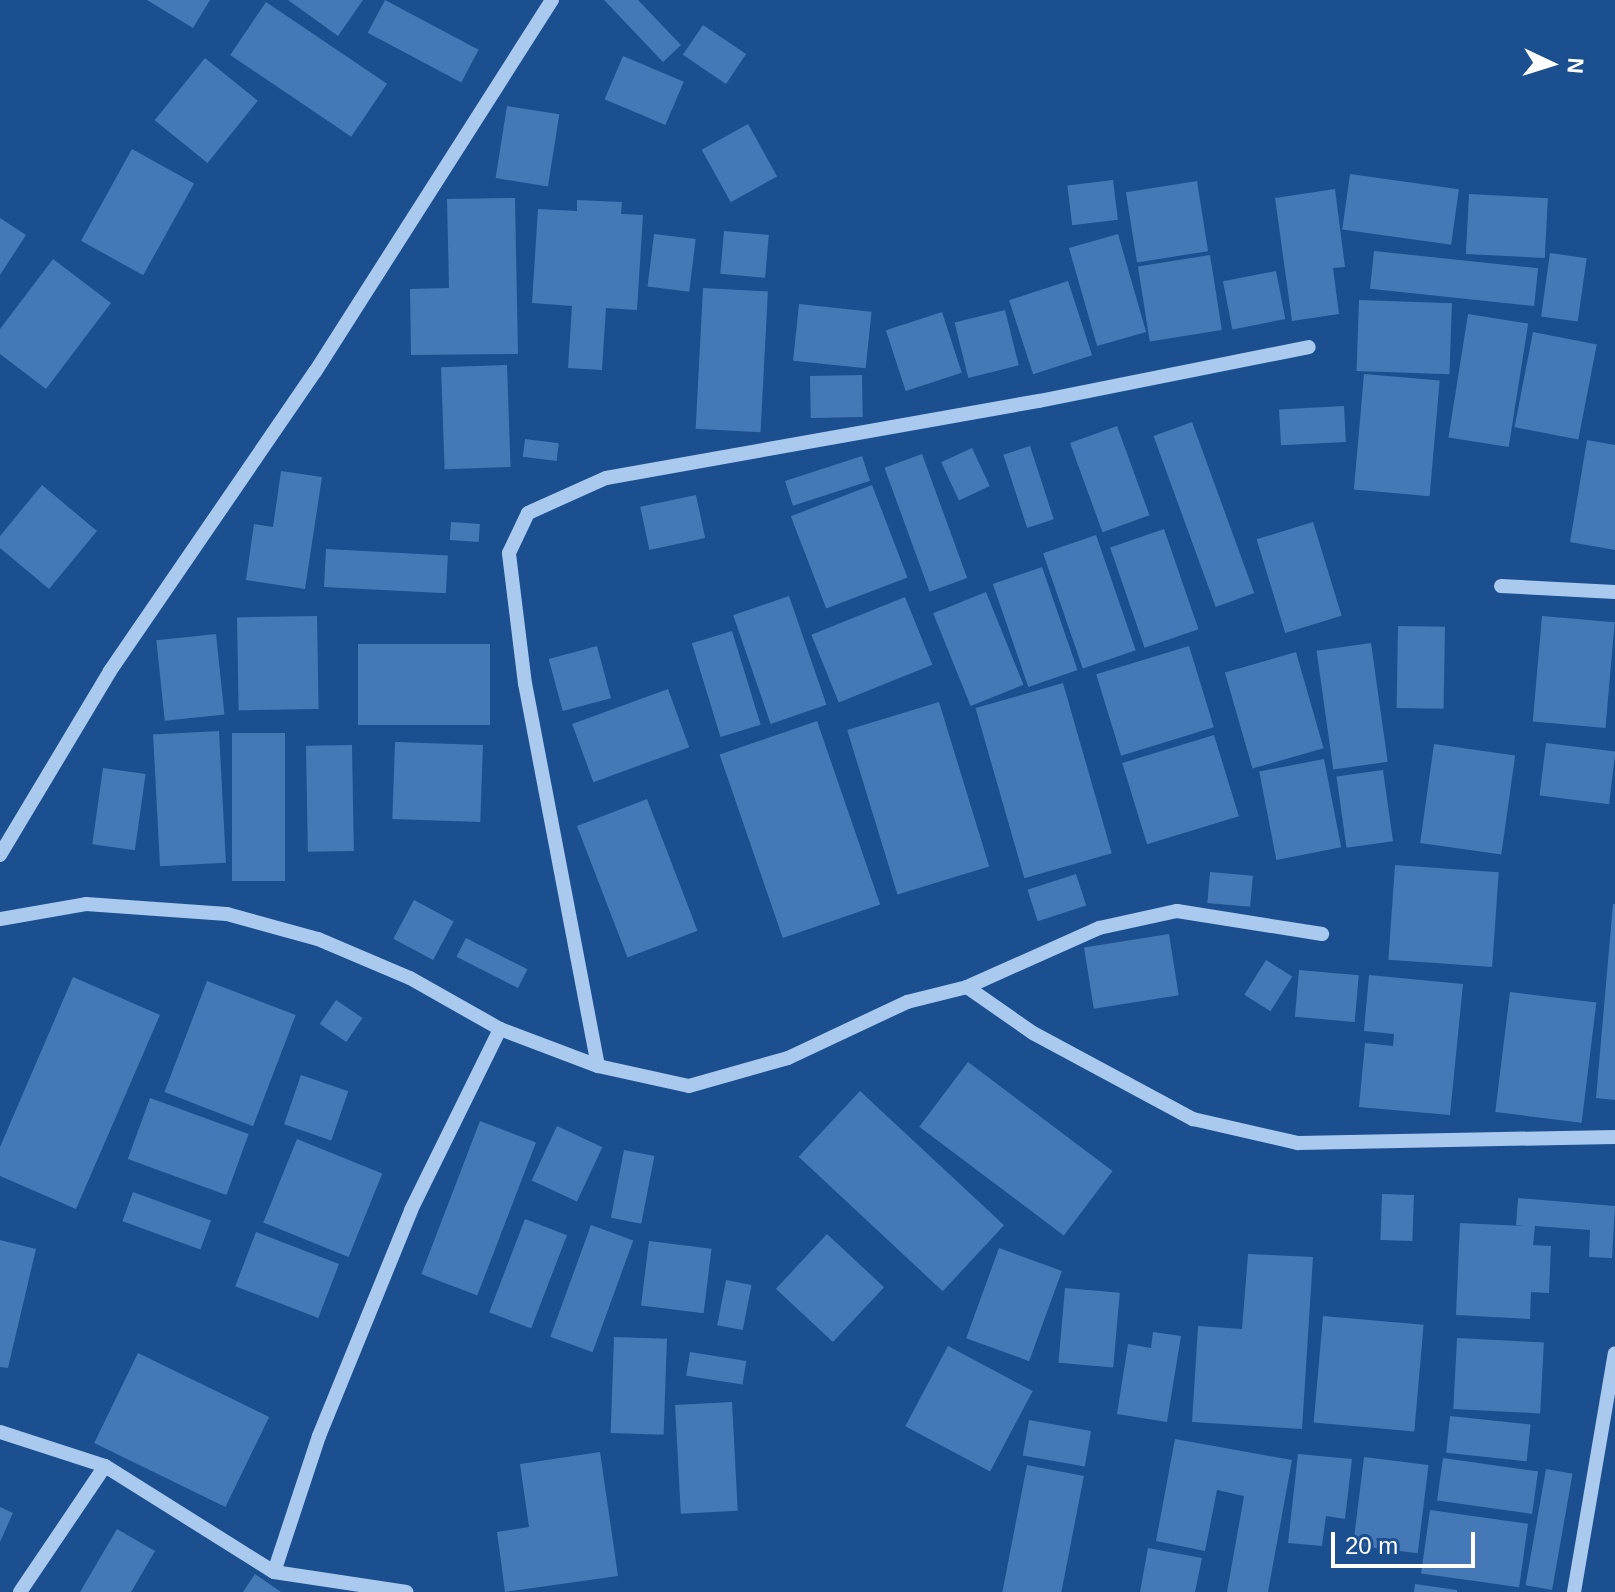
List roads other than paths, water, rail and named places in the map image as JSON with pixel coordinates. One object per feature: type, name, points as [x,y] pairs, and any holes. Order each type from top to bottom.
[{"type":"street","points":[[0,855],[110,671],[315,372],[552,0]]},
{"type":"street","points":[[598,1066],[525,684],[509,553],[528,513],[606,478],[1039,401],[1309,347]]},
{"type":"street","points":[[1501,586],[1615,592]]},
{"type":"street","points":[[0,919],[86,904],[227,914],[318,939],[410,978],[500,1029],[598,1066],[689,1086],[788,1058],[907,1002],[967,987],[1099,928],[1177,911],[1322,934]]},
{"type":"street","points":[[967,987],[1033,1033],[1208,1122],[1298,1143],[1615,1137]]},
{"type":"street","points":[[274,1572],[319,1436],[411,1210],[500,1029]]},
{"type":"street","points":[[1574,1592],[1615,1353]]},
{"type":"street","points":[[0,1432],[105,1466],[274,1572],[407,1592]]},
{"type":"street","points":[[20,1592],[105,1466]]}]
